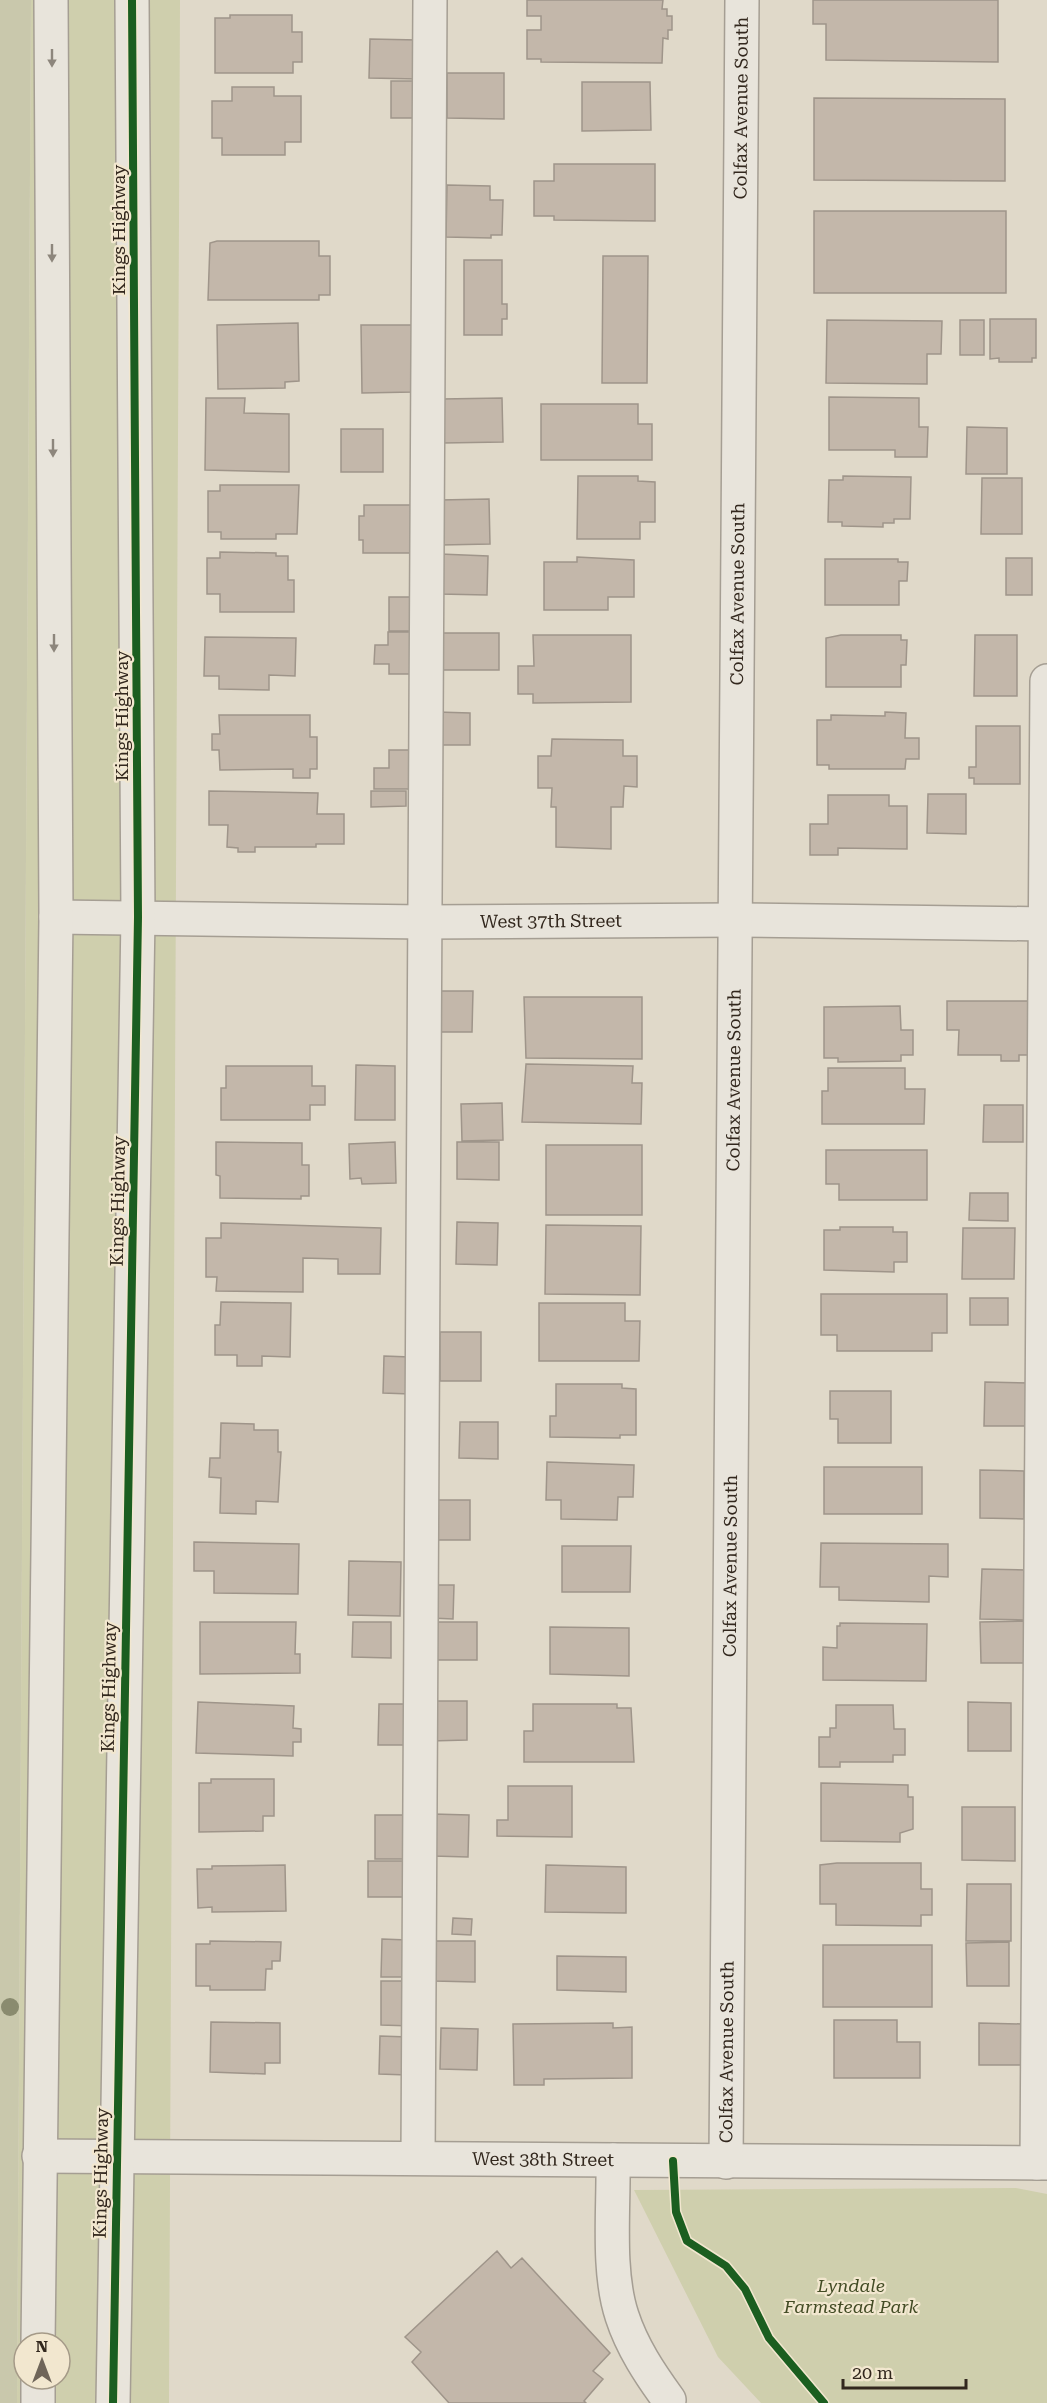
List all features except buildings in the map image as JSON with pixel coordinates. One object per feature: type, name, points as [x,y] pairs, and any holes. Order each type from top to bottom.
[{"type":"street","points":[[38,2331],[56,917],[51,0]]},
{"type":"street","name":"Kings Highway","points":[[113,2403],[138,917],[132,0]]},
{"type":"street","points":[[418,2158],[430,0]]},
{"type":"street","name":"Colfax Avenue South","points":[[726,2162],[742,0]]},
{"type":"street","points":[[1042,2163],[1047,681]]},
{"type":"street","name":"West 37th Street","points":[[56,917],[424,922],[735,920],[1046,924]]},
{"type":"street","name":"West 38th Street","points":[[39,2156],[1042,2163]]},
{"type":"street","points":[[613,2160],[614,2265],[622,2315],[645,2367],[669,2400]]},
{"type":"green space","points":[[0,0],[31,0],[17,2331],[12,2331],[12,2391],[17,2391],[17,2403],[0,2403]]},
{"type":"green space","points":[[31,0],[180,0],[169,2403],[17,2403],[17,2391],[72,2391],[72,2331],[17,2331]]},
{"type":"green space","name":"Lyndale Farmstead Park","points":[[1016,2188],[1047,2194],[1047,2403],[761,2403],[718,2357],[634,2190]]},
{"type":"cycle path","points":[[113,2403],[138,917],[132,0]]},
{"type":"cycle path","points":[[673,2161],[676,2212],[687,2241],[726,2266],[745,2289],[769,2338],[824,2403]]}]
